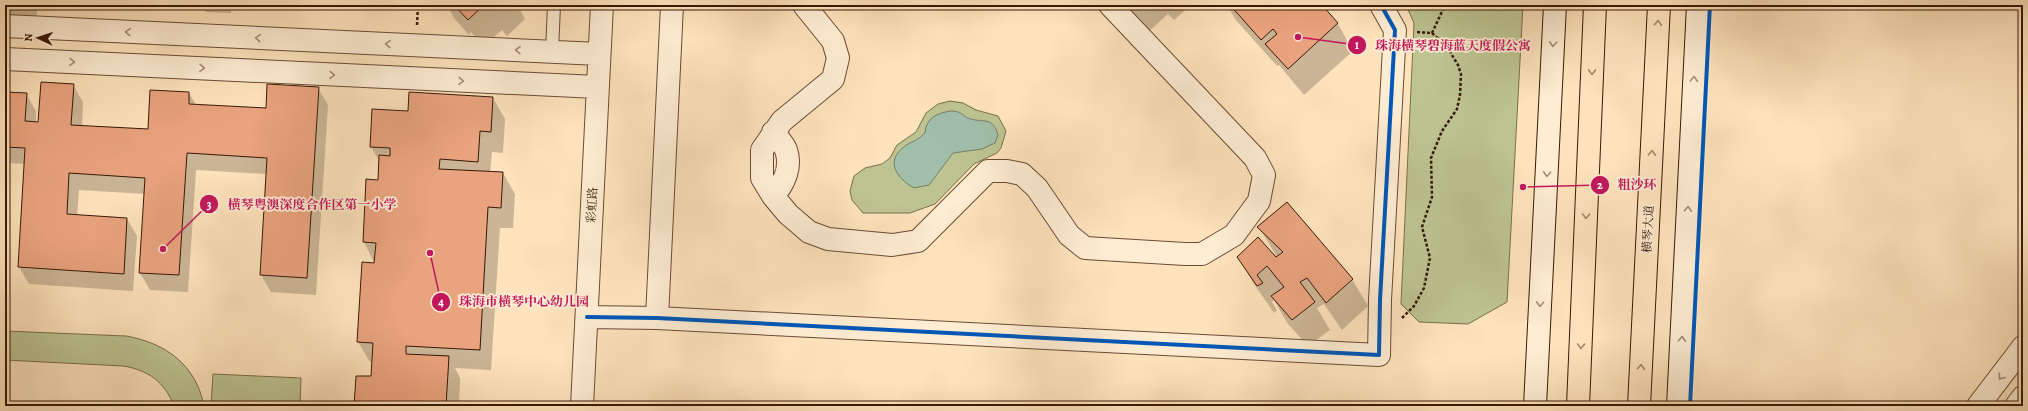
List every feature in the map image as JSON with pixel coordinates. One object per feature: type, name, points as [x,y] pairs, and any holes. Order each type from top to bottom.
[{"type":"main road","points":[[1578,406],[1595,5]]},
{"type":"main road","name":"横琴大道","points":[[1639,406],[1659,5]]},
{"type":"street","name":"彩虹路","points":[[582,406],[602,5]]},
{"type":"street","points":[[657,318],[672,5]]},
{"type":"street","points":[[804,5],[833,41],[838,58],[833,79],[782,121],[773,132],[762,150],[762,178],[773,196],[788,214],[809,232],[828,238],[892,245],[918,240],[988,171],[1007,171],[1022,174],[1037,188],[1069,235],[1085,248],[1202,254],[1234,235],[1259,200],[1264,175],[1255,158],[1110,5]]},
{"type":"street","points":[[586,317],[657,318],[1379,355],[1380,300],[1395,30],[1381,5]]},
{"type":"street","points":[[1535,406],[1555,5]]},
{"type":"street","points":[[1678,406],[1698,5]]},
{"type":"street","points":[[5,26],[599,54]]},
{"type":"street","points":[[5,59],[597,87]]},
{"type":"street","points":[[1978,406],[2023,348]]},
{"type":"street","points":[[2016,406],[2023,396]]},
{"type":"lane","points":[[552,52],[554,5]]},
{"type":"path","points":[[1432,33],[1445,5]]},
{"type":"path","points":[[1395,30],[1432,33],[1447,47],[1458,65],[1461,74],[1460,95],[1457,109],[1442,131],[1431,158],[1432,197],[1422,227],[1430,258],[1424,288],[1414,306],[1401,319]]},
{"type":"green space","points":[[1406,5],[1523,5],[1507,302],[1468,324],[1419,322],[1401,304],[1414,23]]},
{"type":"green space","points":[[950,101],[963,103],[976,110],[998,116],[1006,131],[1001,148],[997,153],[974,164],[935,204],[910,213],[863,213],[852,200],[850,191],[854,176],[865,168],[882,164],[890,158],[897,145],[916,132],[926,113],[938,104]]},
{"type":"green space","points":[[5,331],[126,336],[141,339],[166,350],[177,358],[194,379],[204,406],[174,406],[166,390],[154,378],[132,368],[123,366],[5,360]]},
{"type":"green space","points":[[213,374],[301,378],[300,406],[211,406]]},
{"type":"shaded area","points":[[951,111],[959,112],[973,120],[990,122],[996,129],[998,135],[995,143],[982,149],[953,153],[929,185],[914,188],[899,175],[894,164],[895,158],[904,147],[925,133],[930,120],[933,117],[941,113]]},
{"type":"building","points":[[450,5],[484,5],[468,20],[455,6],[453,8]]},
{"type":"building","points":[[1230,5],[1322,5],[1338,23],[1288,69],[1265,44],[1277,34],[1273,29],[1261,40]]},
{"type":"building","points":[[41,82],[74,84],[71,125],[148,129],[150,90],[189,92],[189,104],[266,108],[267,84],[319,87],[307,278],[260,275],[267,158],[187,153],[179,275],[139,273],[145,178],[69,173],[67,214],[127,218],[124,274],[18,267],[25,148],[5,147],[5,92],[27,93],[25,121],[38,122]]},
{"type":"building","points":[[409,92],[493,97],[491,132],[480,131],[478,162],[440,159],[439,169],[503,172],[501,208],[488,207],[480,350],[406,346],[406,354],[449,356],[446,406],[354,406],[356,376],[371,376],[373,343],[357,342],[362,262],[374,263],[376,243],[363,242],[366,179],[378,180],[379,155],[390,156],[390,148],[370,147],[372,109],[408,111]]},
{"type":"building","points":[[1287,202],[1353,279],[1326,303],[1307,278],[1300,282],[1315,302],[1292,320],[1271,296],[1284,287],[1267,266],[1257,275],[1263,283],[1257,286],[1237,257],[1258,237],[1276,257],[1283,252],[1257,227]]},
{"type":"cycle path","points":[[587,317],[657,318],[1379,355],[1380,300],[1395,30],[1381,5]]},
{"type":"cycle path","points":[[1690,406],[1710,5]]},
{"type":"place","name":"珠海横琴碧海蓝天度假公寓","points":[[1298,37]]},
{"type":"place","name":"粗沙环","points":[[1523,187]]},
{"type":"place","name":"横琴粤澳深度合作区第一小学","points":[[163,249]]},
{"type":"place","name":"珠海市横琴中心幼儿园","points":[[430,253]]}]
